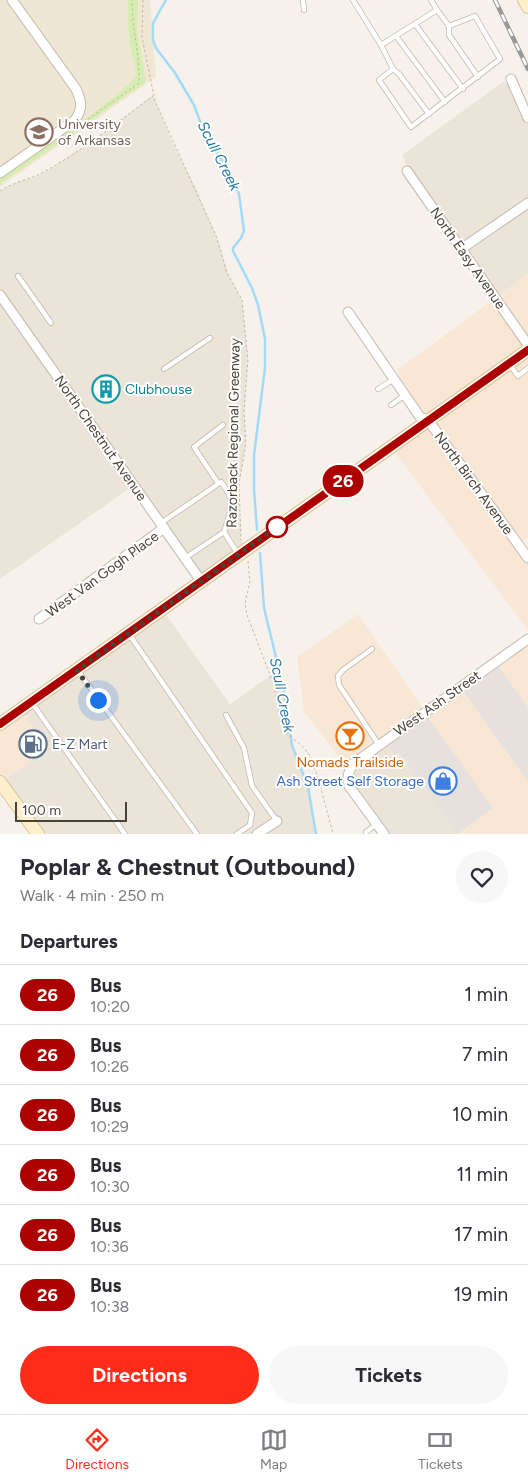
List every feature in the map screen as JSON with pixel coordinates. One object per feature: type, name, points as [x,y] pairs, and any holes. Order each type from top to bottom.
[{"type":"street","points":[[0,173],[75,120],[81,111],[82,102],[76,89],[12,0]]},
{"type":"street","points":[[524,0],[528,7]]},
{"type":"street","points":[[511,79],[528,118]]},
{"type":"street","name":"North Easy Avenue","points":[[407,171],[528,345]]},
{"type":"street","points":[[461,249],[528,202]]},
{"type":"street","name":"North Chestnut Avenue","points":[[0,296],[201,581]]},
{"type":"street","name":"North Birch Avenue","points":[[348,312],[420,417],[428,420],[528,558]]},
{"type":"street","points":[[0,724],[528,350]]},
{"type":"street","name":"West Van Gogh Place","points":[[39,619],[162,526]]},
{"type":"street","name":"West Ash Street","points":[[349,770],[358,759],[528,639]]},
{"type":"street","points":[[349,770],[349,786],[384,834]]},
{"type":"street","points":[[0,782],[36,833]]},
{"type":"street","points":[[257,834],[277,820]]},
{"type":"lane","points":[[303,0],[304,10]]},
{"type":"lane","points":[[353,0],[381,45],[393,69],[399,74],[429,114]]},
{"type":"lane","points":[[431,0],[449,26],[449,35],[478,77]]},
{"type":"lane","points":[[381,45],[437,10]]},
{"type":"lane","points":[[393,69],[379,80],[411,127],[500,59],[475,16],[449,26]]},
{"type":"lane","points":[[415,24],[462,88]]},
{"type":"lane","points":[[396,36],[445,102]]},
{"type":"lane","points":[[18,276],[51,324]]},
{"type":"lane","points":[[164,369],[210,338]]},
{"type":"lane","points":[[509,364],[518,376],[528,368]]},
{"type":"lane","points":[[378,389],[394,379]]},
{"type":"lane","points":[[391,406],[405,395]]},
{"type":"lane","points":[[185,558],[224,532],[232,503],[227,490],[221,482],[218,483],[194,447],[223,425]]},
{"type":"lane","points":[[162,526],[218,483]]},
{"type":"lane","points":[[224,532],[241,552]]},
{"type":"lane","points":[[129,633],[252,812],[250,825],[237,834]]},
{"type":"lane","points":[[372,649],[342,670],[338,676],[339,685],[379,745]]},
{"type":"lane","points":[[77,670],[196,834]]},
{"type":"lane","points":[[31,702],[125,834]]},
{"type":"lane","points":[[226,715],[244,748],[252,786],[277,820]]},
{"type":"lane","points":[[366,834],[377,824]]},
{"type":"path","points":[[85,122],[139,84],[140,69],[132,22],[132,0]]},
{"type":"path","name":"Razorback Regional Greenway","points":[[143,0],[142,37],[154,95],[173,144],[195,186],[218,238],[228,273],[242,300],[248,360],[244,411],[246,443],[240,484],[241,552],[248,561],[250,582],[245,604],[247,615],[273,683],[286,734],[308,751],[313,762],[333,834]]},
{"type":"path","points":[[0,191],[49,170],[154,95]]},
{"type":"path","points":[[313,762],[322,762],[349,770]]},
{"type":"shaded area","name":"University of Arkansas","points":[[0,0],[150,0],[156,77],[0,187]]},
{"type":"shaded area","points":[[503,82],[514,88],[528,118],[528,274],[495,298],[414,181],[402,155]]},
{"type":"shaded area","points":[[153,95],[173,144],[195,186],[217,238],[228,273],[242,300],[248,360],[244,411],[246,443],[239,484],[241,538],[243,544],[201,581],[134,485],[0,579],[0,191],[49,170],[106,131]]},
{"type":"shaded area","points":[[528,274],[528,537],[518,544],[528,558],[528,630],[394,451],[427,426],[397,370]]},
{"type":"shaded area","points":[[162,609],[230,704],[279,670],[292,745],[308,787],[316,834],[38,834],[0,783],[21,709]]},
{"type":"shaded area","points":[[358,614],[425,711],[460,687],[528,782],[528,834],[458,834],[493,808],[424,713],[349,770],[304,712],[297,657]]},
{"type":"shaded area","points":[[528,639],[528,707],[495,662]]},
{"type":"shaded area","points":[[495,662],[528,707],[528,782],[460,687]]},
{"type":"shaded area","points":[[21,709],[49,748],[0,783],[0,724]]},
{"type":"shaded area","points":[[424,712],[493,808],[458,834],[400,753],[396,755],[385,740]]},
{"type":"shaded area","points":[[385,740],[397,755],[400,753],[458,834],[384,834],[349,786],[349,770]]},
{"type":"green space","points":[[128,0],[138,0],[137,32],[146,82],[0,184],[0,178],[97,110],[130,83],[136,75],[129,37]]},
{"type":"waterway","name":"Scull Creek","points":[[166,0],[153,23],[153,40],[156,48],[175,73],[194,105],[205,135],[223,162],[239,194],[244,231],[233,251],[252,288],[258,305],[265,339],[265,368],[254,455],[257,530]]},
{"type":"waterway","name":"Scull Creek","points":[[260,553],[264,608],[283,686],[292,745],[308,787],[316,834]]},
{"type":"railway","points":[[495,0],[528,69]]},
{"type":"bus line","name":"26","points":[[0,724],[528,350]]},
{"type":"place","name":"University of Arkansas","points":[[39,132]]},
{"type":"place","name":"Clubhouse","points":[[106,389]]},
{"type":"place","name":"Nomads Trailside","points":[[350,736]]},
{"type":"place","name":"E-Z Mart","points":[[33,744]]},
{"type":"place","name":"Ash Street Self Storage","points":[[443,781]]},
{"type":"route","points":[[98,700],[77,670],[277,527]]}]
